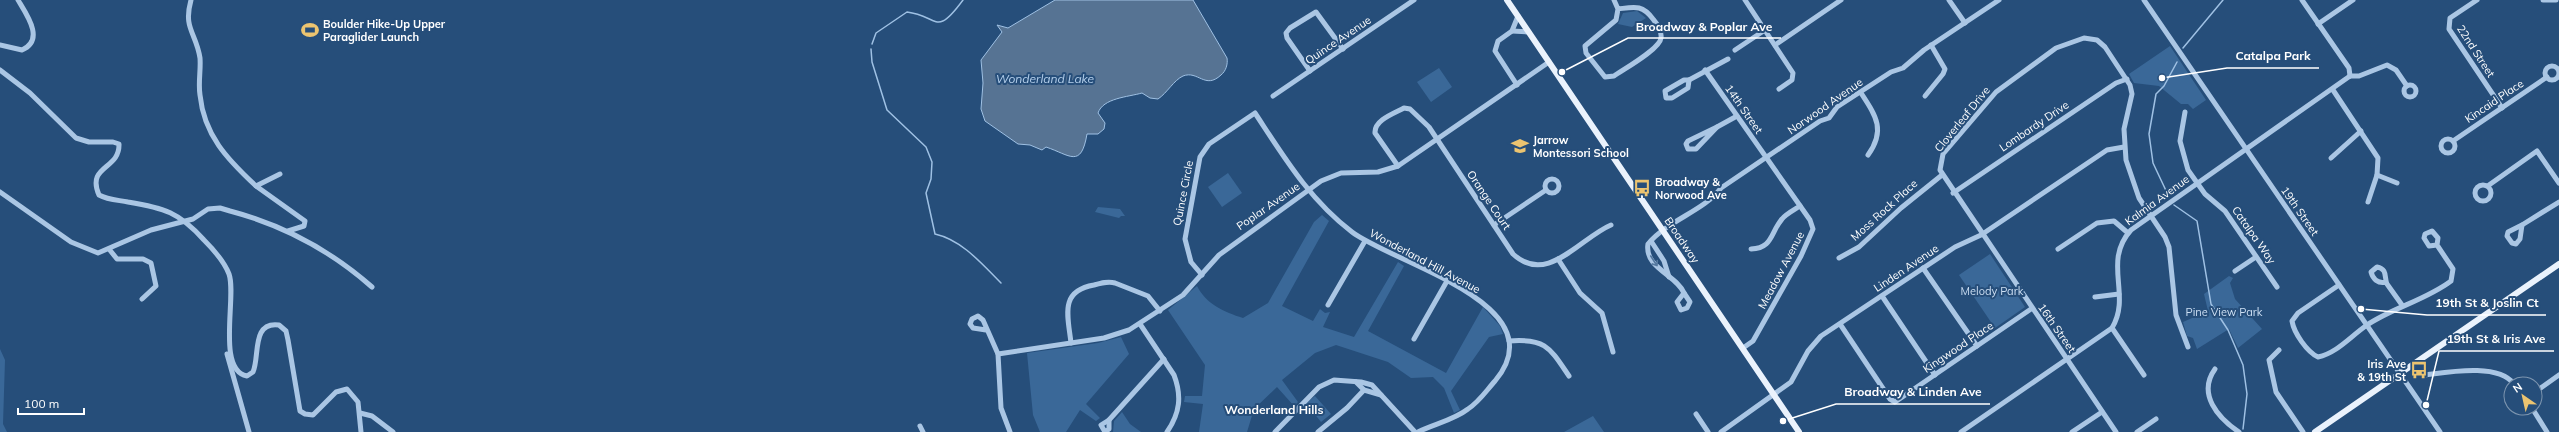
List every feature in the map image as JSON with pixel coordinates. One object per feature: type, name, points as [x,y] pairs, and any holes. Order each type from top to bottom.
[{"type":"main road","name":"Broadway","points":[[1507,0],[1799,432]]},
{"type":"main road","points":[[2315,432],[2559,264]]},
{"type":"street","points":[[0,45],[22,50],[32,44],[34,39],[34,31],[18,0]]},
{"type":"street","points":[[191,0],[187,21],[200,59],[200,95],[211,136],[221,150],[256,186],[305,221],[304,226],[288,231]]},
{"type":"street","name":"Quince Avenue","points":[[1272,96],[1414,0]]},
{"type":"street","points":[[1614,0],[1618,9],[1613,24],[1585,46],[1586,52],[1602,76],[1610,77],[1625,68],[1657,46],[1661,36],[1659,28],[1643,8],[1618,9]]},
{"type":"street","points":[[1745,0],[1793,73],[1792,80],[1779,89]]},
{"type":"street","points":[[1775,45],[1841,0]]},
{"type":"street","points":[[1949,0],[1965,23]]},
{"type":"street","name":"Norwood Avenue","points":[[1651,241],[1663,229],[1820,121],[1829,118],[1837,107],[1861,93],[1891,72],[1903,68],[1931,45],[1999,0]]},
{"type":"street","points":[[2302,0],[2349,68],[2350,76],[2359,76],[2387,65],[2396,70],[2407,86]]},
{"type":"street","points":[[2318,24],[2353,0]]},
{"type":"street","name":"22nd Street","points":[[2476,0],[2450,18],[2450,32],[2502,108]]},
{"type":"street","points":[[2543,0],[2556,0]]},
{"type":"street","name":"19th Street","points":[[2146,1],[2246,150],[2440,432]]},
{"type":"street","points":[[1310,71],[1287,38],[1286,33],[1290,28],[1316,12],[1343,49]]},
{"type":"street","points":[[1517,85],[1495,52],[1498,41],[1512,31],[1518,16]]},
{"type":"street","points":[[1735,50],[1765,30]]},
{"type":"street","points":[[1512,31],[1529,32]]},
{"type":"street","name":"Cloverleaf Drive","points":[[1942,176],[1940,164],[1943,154],[1992,96],[2042,56],[2056,48],[2084,38],[2097,40],[2105,47],[2127,78],[2132,94],[2124,129],[2124,147],[2134,186],[2169,247],[2176,314],[2188,347]]},
{"type":"street","points":[[1925,96],[1943,74],[1945,69],[1931,45]]},
{"type":"street","points":[[1690,80],[1688,88],[1672,98],[1666,98],[1664,94],[1668,89],[1684,80],[1690,80],[1705,70],[1728,59]]},
{"type":"street","name":"Poplar Avenue","points":[[998,354],[1116,335],[1140,324],[1183,295],[1219,255],[1239,238],[1332,175],[1378,172],[1398,166],[1549,62]]},
{"type":"street","points":[[0,70],[30,93],[76,138],[89,142],[106,141],[119,144],[120,153],[117,158],[97,176],[95,184],[99,195],[167,210],[186,220],[215,251],[229,274],[232,290],[228,341],[226,348],[249,432]]},
{"type":"street","name":"14th Street","points":[[1705,70],[1766,158]]},
{"type":"street","name":"Kalmia Avenue","points":[[2112,328],[2119,314],[2117,257],[2128,234],[2151,216],[2333,90],[2350,76]]},
{"type":"street","name":"Lombardy Drive","points":[[1954,193],[2116,83],[2127,78]]},
{"type":"street","name":"Kincaid Place","points":[[2452,141],[2546,78]]},
{"type":"street","points":[[2333,90],[2378,158],[2377,176],[2368,202]]},
{"type":"street","points":[[1861,93],[1874,113],[1878,127],[1876,142],[1868,155]]},
{"type":"street","name":"Orange Court","points":[[1398,166],[1375,133],[1377,124],[1404,108],[1410,109],[1438,139],[1513,254],[1530,264],[1547,264],[1558,259]]},
{"type":"street","name":"Catalpa Way","points":[[2185,112],[2181,131],[2182,151],[2188,170],[2210,199],[2225,211],[2277,287]]},
{"type":"street","name":"Wonderland Hill Avenue","points":[[1255,113],[1291,167],[1328,213],[1366,241],[1447,281],[1487,305],[1496,313],[1507,331],[1509,340],[1506,366],[1478,401],[1459,414],[1418,432]]},
{"type":"street","name":"Quince Circle","points":[[1202,275],[1191,262],[1185,239],[1200,157],[1209,144],[1255,113]]},
{"type":"street","points":[[1717,127],[1696,149],[1688,150],[1686,144],[1688,141],[1736,116]]},
{"type":"street","points":[[2331,158],[2361,131]]},
{"type":"street","name":"Linden Avenue","points":[[1721,432],[1774,395],[1794,378],[1808,351],[1816,341],[1840,324],[1955,247],[1981,235],[2107,150],[2124,147]]},
{"type":"street","points":[[2489,185],[2537,151],[2559,183]]},
{"type":"street","name":"Meadow Avenue","points":[[1743,348],[1753,341],[1812,233],[1812,224],[1766,158]]},
{"type":"street","points":[[256,186],[280,174]]},
{"type":"street","name":"16th Street","points":[[1942,176],[2116,432]]},
{"type":"street","name":"Moss Rock Place","points":[[1839,258],[1859,247],[1901,208],[1942,176]]},
{"type":"street","points":[[2377,176],[2397,183]]},
{"type":"street","points":[[1494,226],[1546,190]]},
{"type":"street","points":[[0,192],[71,242],[90,252],[98,253],[151,230],[193,219],[208,210],[220,208],[246,215],[288,231],[319,247],[353,270],[372,287]]},
{"type":"street","points":[[2522,225],[2559,202]]},
{"type":"street","points":[[1751,249],[1760,249],[1769,242],[1782,218],[1800,206]]},
{"type":"street","points":[[2058,249],[2102,221],[2114,221],[2128,234]]},
{"type":"street","points":[[1612,225],[1558,259],[1580,293],[1602,313],[1613,352]]},
{"type":"street","points":[[1328,305],[1366,241]]},
{"type":"street","points":[[1670,278],[1664,261],[1651,241],[1648,244],[1648,252],[1663,273],[1670,278],[1680,285],[1684,293]]},
{"type":"street","points":[[2339,285],[2298,313],[2292,321],[2294,330],[2308,349],[2318,357],[2329,353],[2367,326],[2402,305],[2437,292],[2453,278],[2453,269],[2437,245]]},
{"type":"street","points":[[109,249],[117,259],[143,259],[150,264],[156,286],[142,299]]},
{"type":"street","points":[[2235,271],[2256,256]]},
{"type":"street","points":[[1924,268],[1977,346]]},
{"type":"street","points":[[1414,339],[1447,281]]},
{"type":"street","points":[[1071,343],[1068,304],[1075,292],[1084,287],[1110,282],[1115,283],[1148,296],[1160,311]]},
{"type":"street","points":[[2386,282],[2402,305]]},
{"type":"street","points":[[2095,297],[2119,294]]},
{"type":"street","points":[[1882,296],[1935,375]]},
{"type":"street","name":"Kingwood Place","points":[[1840,324],[1890,399],[1895,402],[2032,309]]},
{"type":"street","points":[[1140,324],[1174,374],[1179,392],[1176,418],[1167,432]]},
{"type":"street","points":[[228,341],[235,366],[243,375],[250,375],[255,368],[256,347],[260,334],[271,325],[279,325],[286,331],[300,411],[304,414],[313,415],[336,392],[343,389],[356,397],[360,413],[361,432]]},
{"type":"street","points":[[1961,432],[2112,328],[2144,375]]},
{"type":"street","points":[[986,330],[992,337],[998,354],[1001,408],[1010,432]]},
{"type":"street","points":[[1509,340],[1530,339],[1544,344],[1569,376]]},
{"type":"street","points":[[2279,350],[2269,360],[2274,388],[2303,432]]},
{"type":"street","points":[[1109,420],[1109,429],[1105,432],[1100,426],[1109,420],[1164,359]]},
{"type":"street","points":[[2215,369],[2208,383],[2208,397],[2222,418],[2239,432]]},
{"type":"street","points":[[2426,375],[2496,372],[2506,376]]},
{"type":"street","points":[[2543,386],[2559,375]]},
{"type":"street","points":[[1275,432],[1326,382],[1334,380],[1372,385],[1415,432]]},
{"type":"street","points":[[1356,382],[1364,390],[1381,395]]},
{"type":"street","points":[[1318,432],[1347,408],[1364,390]]},
{"type":"street","points":[[2072,432],[2102,412]]},
{"type":"street","points":[[360,413],[372,416],[393,432]]},
{"type":"street","points":[[1696,414],[1708,432]]},
{"type":"street","points":[[2537,416],[2546,432]]},
{"type":"street","points":[[2137,432],[2156,419]]},
{"type":"street","points":[[920,426],[923,432]]},
{"type":"green space","points":[[1637,11],[1646,18],[1632,27],[1618,24],[1623,13]]},
{"type":"green space","points":[[2170,46],[2206,100],[2193,109],[2188,104],[2181,104],[2159,86],[2134,83],[2129,74]]},
{"type":"green space","points":[[1439,68],[1452,87],[1431,102],[1417,82]]},
{"type":"green space","points":[[1228,173],[1242,193],[1222,207],[1208,187]]},
{"type":"green space","points":[[1098,207],[1120,209],[1125,216],[1121,216],[1119,218],[1095,212]]},
{"type":"green space","points":[[1322,215],[1329,221],[1282,306],[1313,321],[1320,309],[1325,313],[1330,312],[1323,327],[1354,337],[1398,262],[1404,266],[1368,331],[1446,373],[1483,307],[1500,326],[1503,334],[1489,337],[1451,391],[1460,410],[1454,413],[1444,388],[1433,377],[1411,378],[1388,362],[1336,345],[1315,353],[1282,380],[1298,402],[1294,406],[1277,387],[1254,409],[1247,432],[1199,432],[1203,404],[1184,402],[1185,396],[1202,396],[1205,365],[1168,310],[1197,286],[1205,298],[1210,302],[1229,313],[1243,318],[1268,303],[1314,222]]},
{"type":"green space","name":"Melody Park","points":[[1990,254],[2025,307],[1995,328],[1959,275]]},
{"type":"green space","name":"Pine View Park","points":[[2229,276],[2233,278],[2230,283],[2235,299],[2262,329],[2238,348],[2229,329],[2197,349],[2193,338],[2187,336],[2183,322],[2208,311],[2204,294]]},
{"type":"green space","points":[[1121,337],[1129,354],[1086,404],[1100,418],[1096,421],[1080,410],[1066,432],[1040,432],[1033,415],[1027,353],[1098,343]]},
{"type":"green space","points":[[0,349],[5,360],[3,424],[7,432],[0,432]]},
{"type":"green space","points":[[1315,396],[1331,414],[1321,422],[1306,403]]},
{"type":"green space","points":[[1122,412],[1130,424],[1141,432],[1113,432],[1114,421]]},
{"type":"green space","points":[[1593,416],[1604,432],[1564,432]]},
{"type":"water","name":"Wonderland Lake","points":[[1055,0],[1193,0],[1227,58],[1224,72],[1210,81],[1193,75],[1183,76],[1158,99],[1150,98],[1142,93],[1110,101],[1101,108],[1098,113],[1105,123],[1104,129],[1098,134],[1087,134],[1084,145],[1078,156],[1068,156],[1046,147],[1042,150],[1030,145],[1018,144],[985,121],[981,109],[983,83],[981,60],[1002,32],[997,25],[1008,28]]},
{"type":"waterway","points":[[872,44],[876,33],[907,12],[917,14],[936,22],[941,22],[954,12],[963,0]]},
{"type":"waterway","points":[[2183,48],[2223,0]]},
{"type":"waterway","points":[[871,49],[872,62],[887,110],[926,147],[932,162],[931,179],[926,193],[935,234],[945,237],[963,247],[1001,283]]},
{"type":"waterway","points":[[2169,197],[2153,163],[2149,134],[2156,94],[2164,86],[2177,62]]},
{"type":"waterway","points":[[2174,205],[2197,221],[2211,304],[2228,330],[2243,365],[2247,394],[2243,429]]},
{"type":"place","name":"Boulder Hike-Up Upper Paraglider Launch","points":[[310,30]]},
{"type":"place","name":"Broadway & Poplar Ave","points":[[1562,72]]},
{"type":"place","name":"Catalpa Park","points":[[2162,78]]},
{"type":"place","name":"Jarrow Montessori School","points":[[1520,146]]},
{"type":"place","name":"Broadway & Norwood Ave","points":[[1642,188]]},
{"type":"place","name":"19th St & Joslin Ct","points":[[2361,309]]},
{"type":"place","name":"Iris Ave & 19th St","points":[[2419,370]]},
{"type":"place","name":"19th St & Iris Ave","points":[[2426,405]]},
{"type":"place","name":"Broadway & Linden Ave","points":[[1783,421]]},
{"type":"district","name":"Wonderland Hills","points":[[1274,410]]}]
